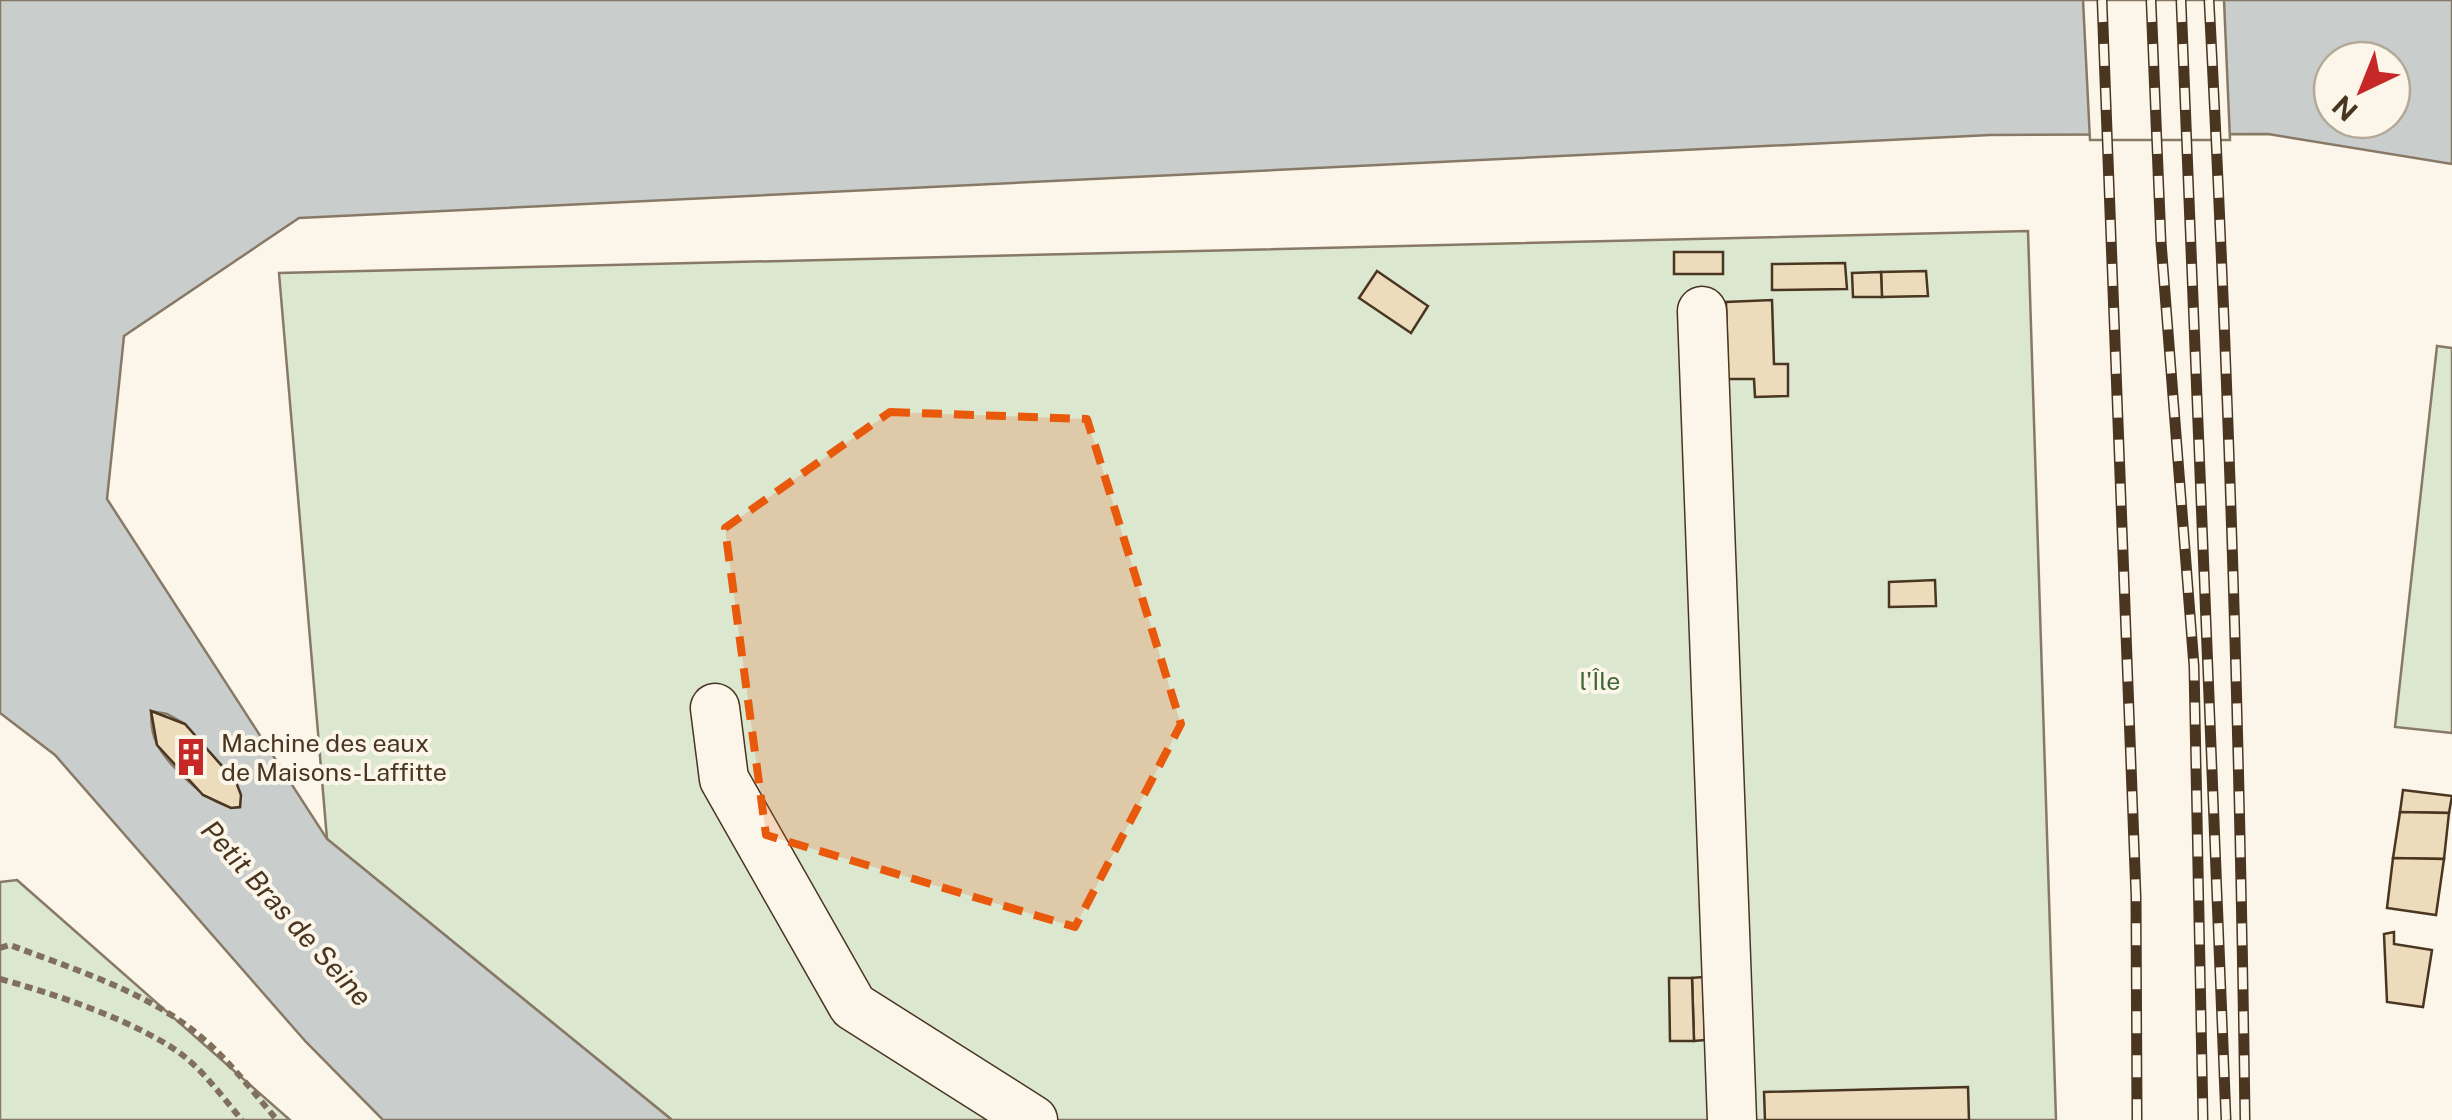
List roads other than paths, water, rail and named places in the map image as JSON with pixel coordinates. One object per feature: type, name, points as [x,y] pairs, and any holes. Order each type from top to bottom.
[{"type":"lane","points":[[1702,311],[1732,1120]]},
{"type":"lane","points":[[715,708],[724,779],[853,1006],[1033,1120]]},
{"type":"water","name":"Petit Bras de Seine","points":[[0,0],[2452,0],[2452,164],[2268,134],[1990,135],[299,218],[124,336],[107,499],[327,839],[672,1120],[383,1120],[306,1042],[55,755],[0,713]],"holes":[[[151,711],[185,724],[236,782],[240,807],[205,795],[171,764],[155,740]]]},
{"type":"railway","points":[[2102,0],[2136,897],[2137,1120]]},
{"type":"railway","points":[[2151,0],[2161,242],[2194,666],[2203,1120]]},
{"type":"railway","points":[[2181,0],[2226,1120]]},
{"type":"railway","points":[[2209,0],[2233,560],[2245,1120]]},
{"type":"place","name":"Machine des eaux de Maisons-Laffitte","points":[[191,757]]},
{"type":"park label","name":"l'Île","points":[[1600,681]]}]
